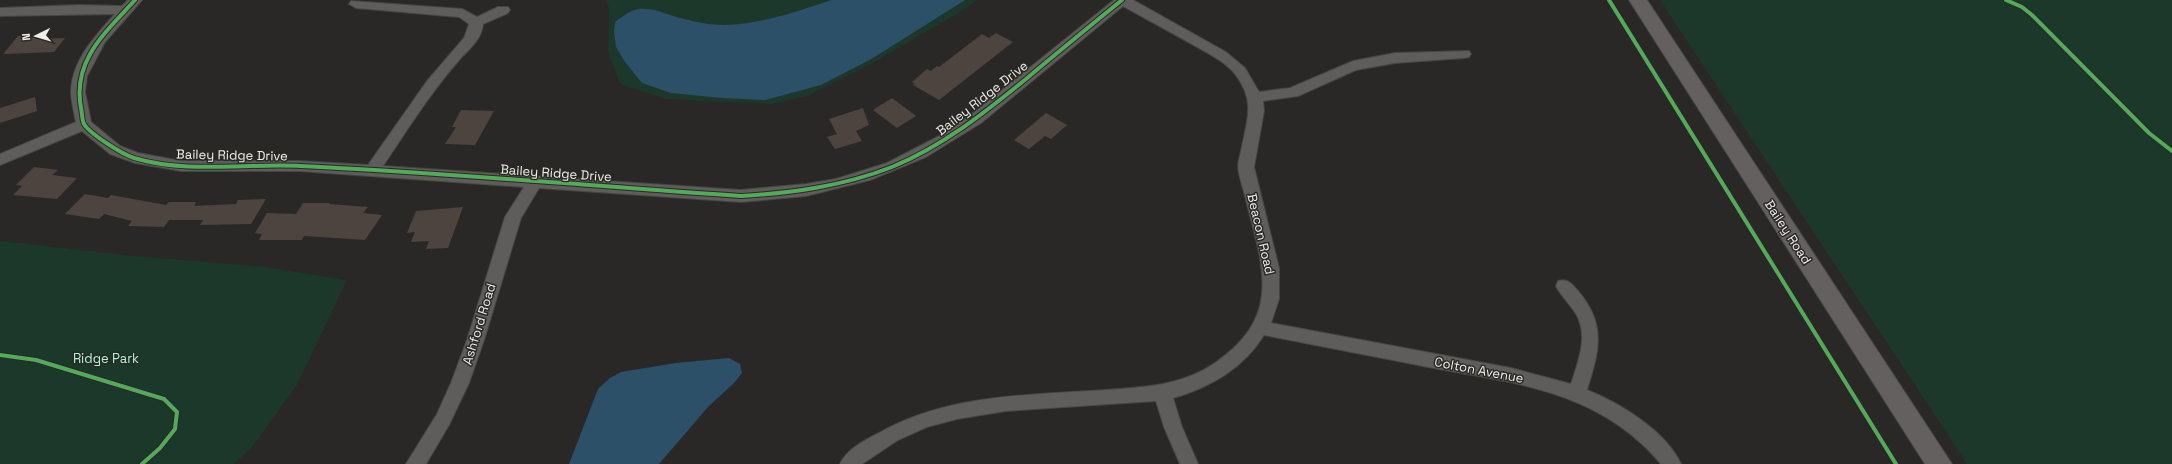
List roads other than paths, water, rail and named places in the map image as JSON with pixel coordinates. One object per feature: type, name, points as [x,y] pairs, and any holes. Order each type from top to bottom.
[{"type":"main road","name":"Bailey Road","points":[[1638,0],[1939,464]]},
{"type":"street","name":"Beacon Road","points":[[849,464],[884,439],[912,425],[943,414],[975,408],[1162,393],[1193,383],[1218,372],[1240,354],[1262,328],[1270,303],[1273,284],[1271,268],[1246,167],[1257,117],[1256,97],[1245,77],[1231,61],[1122,0]]},
{"type":"street","name":"Bailey Ridge Drive","points":[[84,124],[115,150],[135,158],[181,166],[299,166],[741,196],[779,194],[852,182],[918,156],[952,136],[1122,0]]},
{"type":"street","points":[[356,4],[462,13],[476,22]]},
{"type":"street","points":[[0,12],[79,9],[130,5]]},
{"type":"street","points":[[0,160],[84,124],[78,92],[80,76],[88,58],[100,39],[130,5]]},
{"type":"street","points":[[476,22],[503,10]]},
{"type":"street","points":[[372,171],[423,94],[468,41],[476,28],[476,22]]},
{"type":"street","points":[[1256,97],[1293,92],[1353,66],[1395,58],[1464,54]]},
{"type":"street","name":"Ashford Road","points":[[415,464],[430,442],[450,404],[467,364],[508,230],[513,217],[535,181]]},
{"type":"street","points":[[1564,286],[1587,316],[1592,330],[1590,350],[1577,394]]},
{"type":"street","name":"Colton Avenue","points":[[1262,328],[1517,376],[1577,394],[1606,406],[1632,423],[1654,442],[1672,464]]},
{"type":"street","points":[[1162,393],[1173,427],[1189,464]]},
{"type":"water","points":[[831,0],[965,0],[873,58],[821,85],[765,100],[671,93],[642,83],[625,62],[616,47],[614,32],[615,22],[626,14],[639,9],[650,9],[679,18],[709,24],[724,25],[765,20]]},
{"type":"water","points":[[729,358],[740,364],[742,373],[734,383],[708,407],[659,464],[569,464],[598,389],[610,378],[621,372],[676,363]]},
{"type":"park label","name":"Ridge Park","points":[[106,358]]}]
